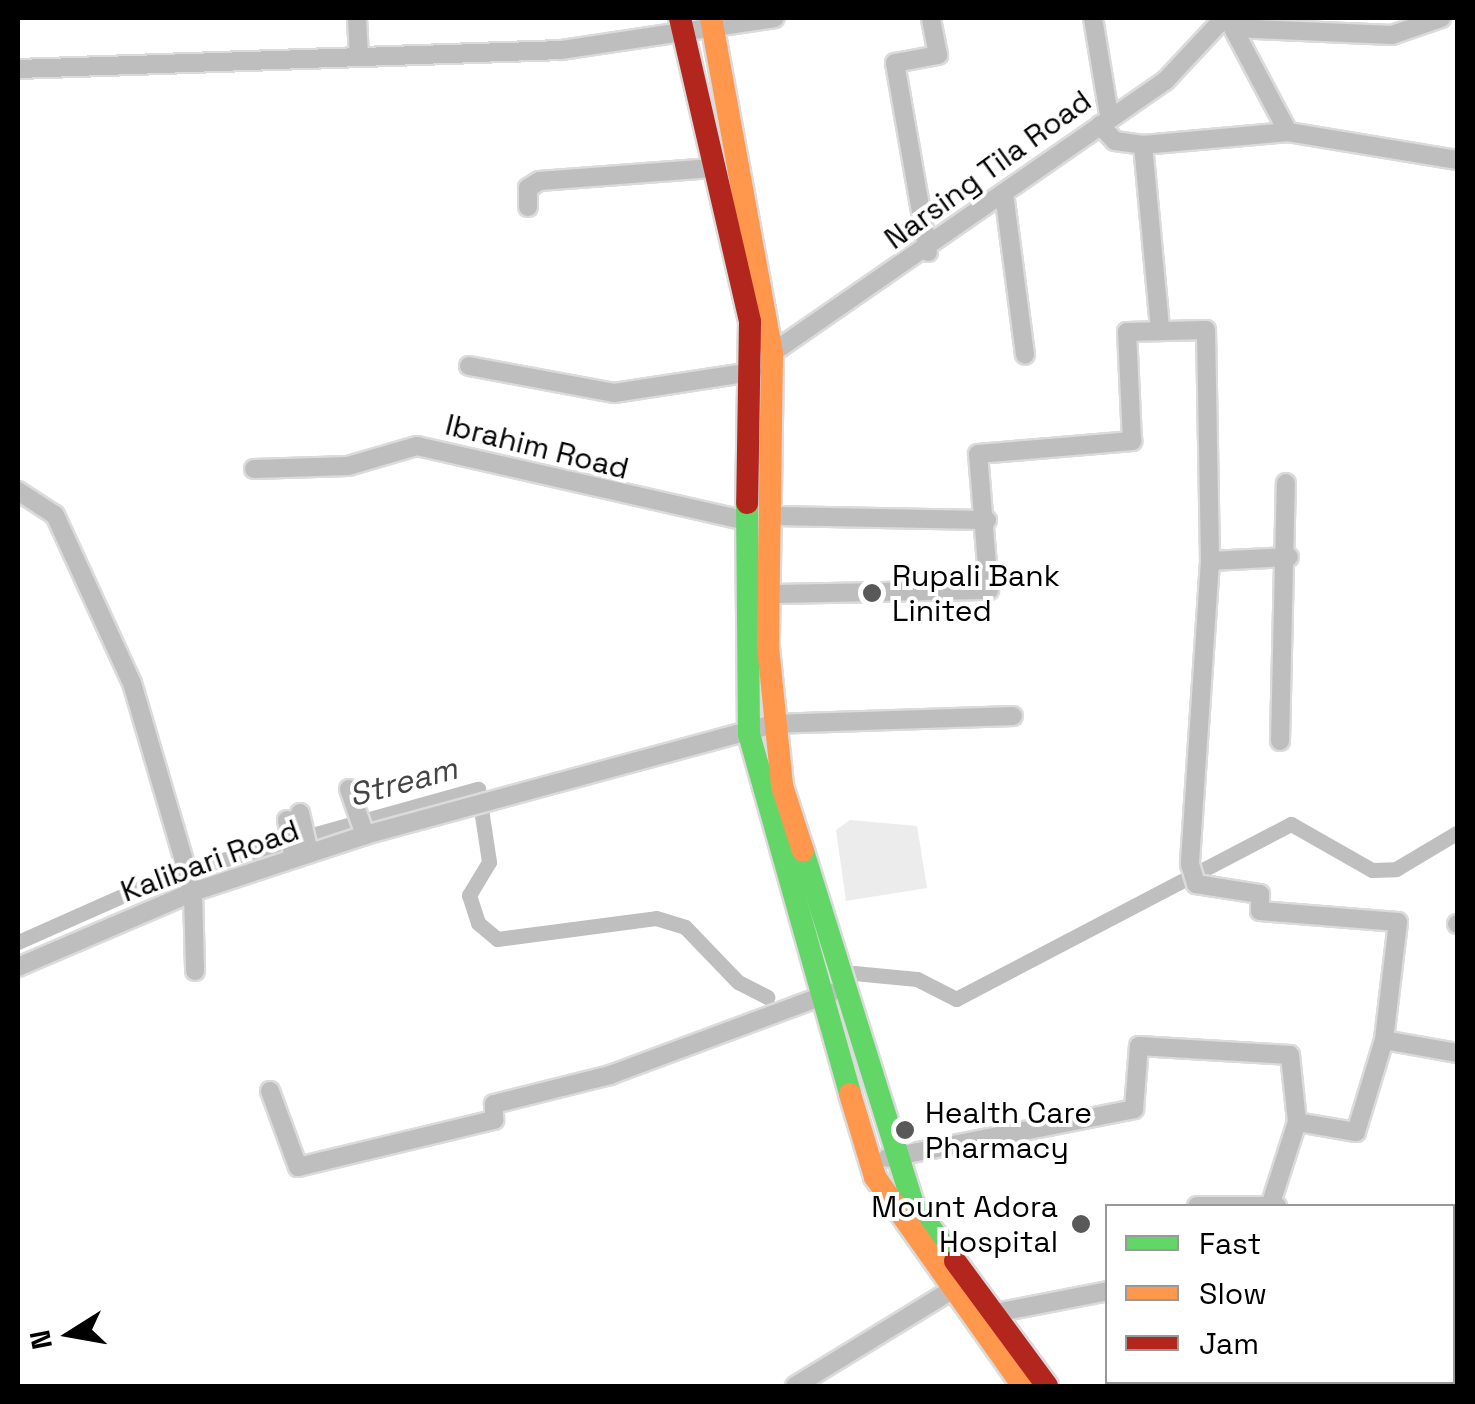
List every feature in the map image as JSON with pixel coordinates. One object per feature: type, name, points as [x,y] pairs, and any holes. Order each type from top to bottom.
[{"type":"main road","points":[[712,24],[772,353],[749,734],[817,998],[866,1158],[888,1206],[1022,1386]]},
{"type":"main road","points":[[682,27],[752,372],[760,518],[772,594],[774,724],[782,786],[894,1158],[923,1218],[1000,1312],[1047,1386]]},
{"type":"street","points":[[357,18],[359,56]]},
{"type":"street","points":[[18,68],[359,56],[775,18]]},
{"type":"street","points":[[928,252],[894,63],[938,55],[931,18]]},
{"type":"street","points":[[1093,18],[1104,120],[1115,141],[1143,145],[1288,132],[1458,160]]},
{"type":"street","points":[[1227,22],[1392,36],[1441,18]]},
{"type":"street","points":[[1227,22],[1288,132]]},
{"type":"street","name":"Narsing Tila Road","points":[[772,353],[928,252],[1004,192],[1166,80],[1227,22]]},
{"type":"street","points":[[1143,145],[1160,329]]},
{"type":"street","points":[[528,207],[532,182],[713,168]]},
{"type":"street","points":[[1004,192],[1025,355]]},
{"type":"street","points":[[772,594],[989,590],[978,454],[1132,442],[1124,338],[1160,329],[1197,326],[1209,341],[1210,560],[1190,864],[1196,884],[1260,894],[1260,911],[1398,922],[1384,1040],[1360,1130],[1296,1122]]},
{"type":"street","points":[[470,366],[614,394],[752,372]]},
{"type":"street","name":"Ibrahim Road","points":[[254,468],[348,466],[417,446],[760,518],[986,520]]},
{"type":"street","points":[[1280,742],[1289,557],[1286,483]]},
{"type":"street","points":[[18,491],[55,515],[132,683],[192,892],[195,972]]},
{"type":"street","points":[[1210,560],[1289,557]]},
{"type":"street","name":"Kalibari Road","points":[[18,966],[192,892],[364,834],[749,734],[774,724],[1013,716]]},
{"type":"street","points":[[349,789],[364,834]]},
{"type":"street","points":[[293,816],[301,855]]},
{"type":"street","points":[[270,1091],[298,1167],[494,1120],[494,1104],[610,1075],[841,990]]},
{"type":"street","points":[[1384,1040],[1458,1053]]},
{"type":"street","points":[[866,1158],[894,1158],[1134,1109],[1139,1046],[1290,1055],[1296,1122],[1274,1204]]},
{"type":"street","points":[[795,1386],[950,1291]]},
{"type":"street","points":[[1000,1312],[1105,1292]]},
{"type":"shaded area","points":[[850,820],[917,826],[927,888],[846,901],[836,830]]},
{"type":"waterway","name":"Stream","points":[[18,942],[169,875],[478,789],[489,862],[469,895],[478,923],[497,939],[656,918],[685,927],[738,982],[767,997]]},
{"type":"waterway","points":[[854,973],[917,979],[956,999],[1291,824],[1372,870],[1396,869],[1458,832]]},
{"type":"traffic: fast","points":[[747,503],[749,734],[850,1094]]},
{"type":"traffic: fast","points":[[803,851],[913,1204],[955,1261]]},
{"type":"traffic: slow","points":[[711,18],[772,353],[768,647],[782,786],[803,851]]},
{"type":"traffic: slow","points":[[850,1094],[875,1177],[1023,1386]]},
{"type":"traffic: jam","points":[[680,18],[750,322],[747,503]]},
{"type":"traffic: jam","points":[[955,1261],[1047,1386]]},
{"type":"place","name":"Rupali Bank Linited","points":[[872,593]]},
{"type":"place","name":"Health Care Pharmacy","points":[[905,1130]]},
{"type":"place","name":"Mount Adora Hospital","points":[[1081,1224]]}]
